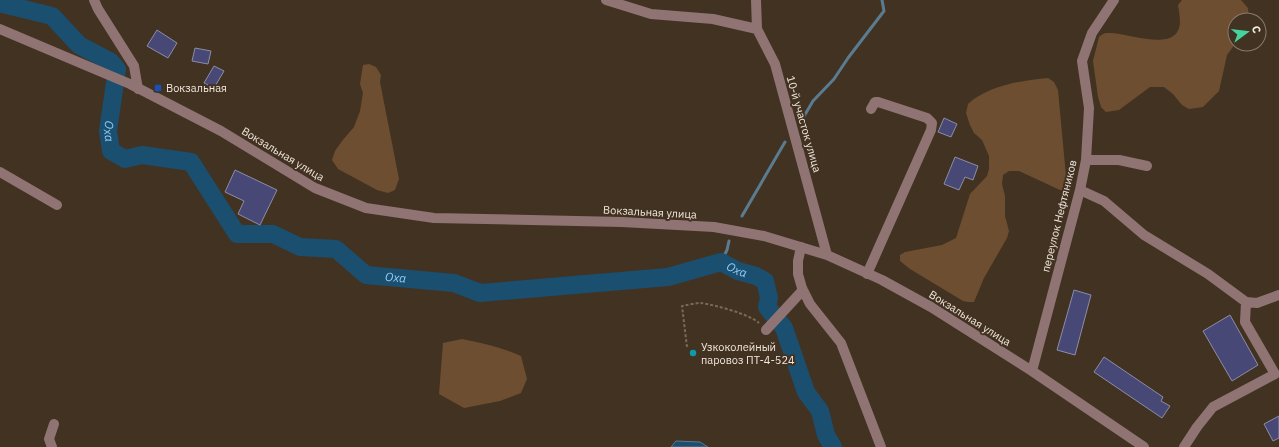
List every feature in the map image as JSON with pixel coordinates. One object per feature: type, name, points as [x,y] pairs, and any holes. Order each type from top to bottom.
[{"type":"street","points":[[94,0],[98,9],[134,66],[134,87]]},
{"type":"street","points":[[606,0],[651,14],[714,19],[757,29]]},
{"type":"street","name":"10-й участок улица","points":[[756,0],[757,29],[775,64],[827,255]]},
{"type":"street","name":"переулок Нефтяников","points":[[1032,371],[1080,190],[1086,160],[1089,108],[1082,61],[1092,33],[1114,0]]},
{"type":"street","name":"Вокзальная улица","points":[[0,29],[134,87],[222,131],[314,188],[366,208],[434,218],[622,222],[714,227],[764,236],[827,255],[882,280],[931,307],[1032,371],[1144,447]]},
{"type":"street","points":[[867,274],[931,130],[932,124],[927,118],[878,102],[875,102],[871,109]]},
{"type":"street","points":[[1086,160],[1119,160],[1147,166]]},
{"type":"street","points":[[0,172],[57,205]]},
{"type":"street","points":[[1080,190],[1104,201],[1144,235],[1208,274],[1246,302],[1257,303],[1279,295]]},
{"type":"street","points":[[801,247],[798,260],[798,274],[803,290],[810,304],[842,343],[881,447]]},
{"type":"street","points":[[768,327],[803,290]]},
{"type":"street","points":[[1184,447],[1213,407],[1275,374],[1245,322],[1246,302]]},
{"type":"street","points":[[52,447],[49,439],[54,424]]},
{"type":"path","points":[[687,346],[682,306],[700,303],[729,310],[754,318],[768,327]]},
{"type":"shaded area","points":[[1182,0],[1241,0],[1248,8],[1248,12],[1227,12],[1227,52],[1229,52],[1227,55],[1219,91],[1203,107],[1189,109],[1182,105],[1173,94],[1164,87],[1150,87],[1119,110],[1106,112],[1101,107],[1098,97],[1093,61],[1099,37],[1107,33],[1115,33],[1161,40],[1170,38],[1177,33],[1180,23],[1178,5]]},
{"type":"shaded area","points":[[369,64],[376,67],[381,75],[380,82],[399,179],[395,190],[388,193],[377,190],[338,169],[332,160],[335,151],[354,127],[360,111],[363,93],[360,84],[363,65]]},
{"type":"shaded area","points":[[1048,78],[1054,82],[1058,90],[1067,187],[1066,190],[1060,190],[1019,171],[1009,171],[1003,175],[1002,184],[1005,196],[1005,216],[1009,231],[1007,238],[984,278],[974,302],[963,301],[910,269],[900,261],[900,255],[905,252],[942,245],[956,238],[970,194],[987,176],[989,169],[989,156],[982,140],[974,133],[970,125],[966,113],[968,104],[995,88],[1017,82]]},
{"type":"shaded area","points":[[462,339],[499,348],[521,356],[527,379],[521,393],[500,401],[464,408],[439,394],[443,343]]},
{"type":"water","points":[[676,441],[700,442],[708,447],[671,447]]},
{"type":"building","points":[[157,30],[177,43],[168,58],[147,46]]},
{"type":"building","points":[[195,48],[211,51],[208,64],[192,61]]},
{"type":"building","points":[[214,66],[224,71],[214,88],[204,83]]},
{"type":"building","points":[[944,118],[957,124],[951,137],[938,132]]},
{"type":"building","points":[[955,157],[978,166],[973,180],[965,177],[959,190],[944,184]]},
{"type":"building","points":[[235,170],[277,190],[260,225],[238,214],[244,201],[225,192]]},
{"type":"building","points":[[1074,290],[1091,295],[1075,355],[1057,350]]},
{"type":"building","points":[[1230,315],[1258,365],[1232,381],[1203,331]]},
{"type":"building","points":[[1104,357],[1163,397],[1161,401],[1170,406],[1162,418],[1094,372]]},
{"type":"building","points":[[1279,416],[1279,438],[1273,441],[1264,424]]},
{"type":"waterway","points":[[803,118],[813,101],[834,79],[884,11],[882,0]]},
{"type":"waterway","name":"Оха","points":[[0,2],[52,16],[79,45],[111,62],[117,69],[108,131],[111,151],[125,159],[142,155],[191,162],[237,234],[273,234],[300,247],[336,249],[366,275],[454,283],[480,293],[668,277],[721,262],[738,271],[756,276],[765,281],[769,298],[767,307],[784,328],[806,392],[820,411],[826,435],[833,447]]},
{"type":"waterway","points":[[742,216],[785,142]]},
{"type":"waterway","points":[[721,262],[727,250],[729,241]]},
{"type":"place","name":"Вокзальная","points":[[158,88]]},
{"type":"place","name":"Узкоколейный паровоз ПТ-4-524","points":[[693,353]]}]
